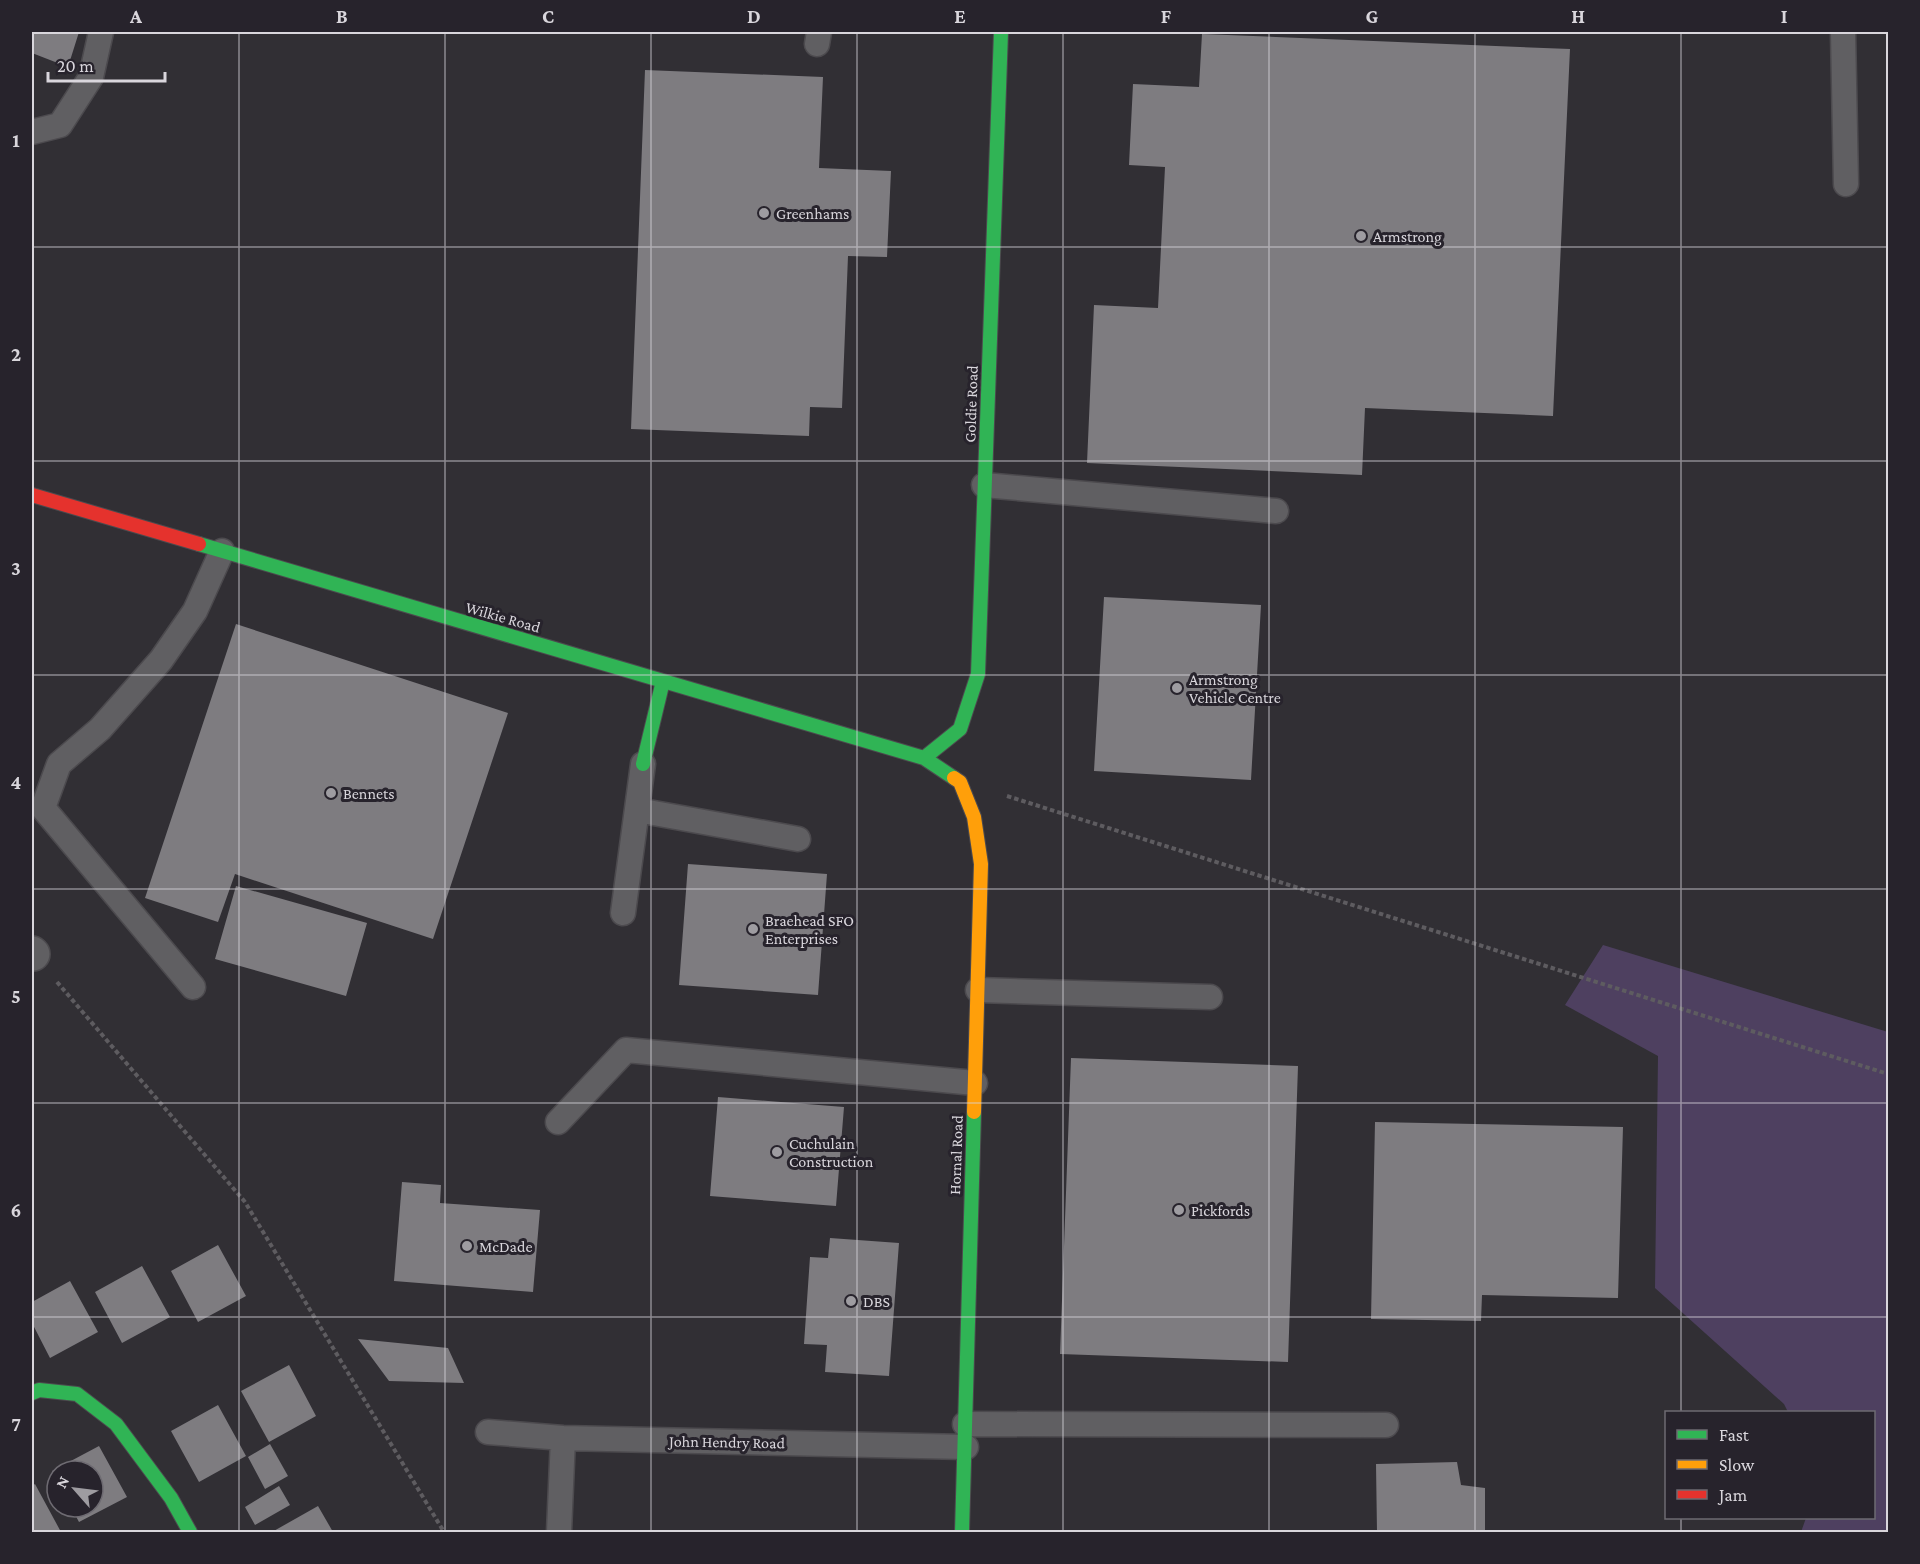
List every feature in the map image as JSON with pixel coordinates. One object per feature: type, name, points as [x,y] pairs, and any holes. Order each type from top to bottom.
[{"type":"street","name":"Goldie Road","points":[[924,758],[960,729],[978,674],[1002,32]]},
{"type":"street","name":"Wilkie Road","points":[[32,495],[924,758],[960,782]]},
{"type":"street","points":[[643,764],[663,681]]},
{"type":"street","name":"Hornal Road","points":[[960,782],[974,818],[981,864],[962,1533]]},
{"type":"street","points":[[32,1393],[39,1390],[77,1394],[116,1424],[171,1498],[190,1533]]},
{"type":"lane","points":[[32,132],[60,125],[91,77],[101,32]]},
{"type":"lane","points":[[1843,32],[1846,184]]},
{"type":"lane","points":[[984,485],[1276,511]]},
{"type":"lane","points":[[193,987],[43,808],[59,764],[100,729],[161,660],[195,612],[222,551]]},
{"type":"lane","points":[[623,913],[643,764]]},
{"type":"lane","points":[[637,810],[798,839]]},
{"type":"lane","points":[[978,990],[1210,997]]},
{"type":"lane","points":[[558,1122],[626,1050],[975,1083]]},
{"type":"lane","name":"John Hendry Road","points":[[488,1432],[563,1438],[965,1436],[1386,1425]]},
{"type":"lane","points":[[560,1533],[563,1438]]},
{"type":"path","points":[[960,782],[1888,1074]]},
{"type":"path","points":[[32,953],[245,1202],[444,1533]]},
{"type":"shaded area","points":[[1603,945],[1888,1032],[1888,1532],[1801,1532],[1806,1519],[1875,1519],[1875,1411],[1788,1411],[1784,1404],[1655,1288],[1658,1056],[1565,1005]]},
{"type":"building","points":[[32,32],[79,32],[68,67],[32,53]]},
{"type":"building","name":"Armstrong","points":[[1202,34],[1570,49],[1553,416],[1365,408],[1362,475],[1087,463],[1094,305],[1158,308],[1165,167],[1129,165],[1133,84],[1199,87]]},
{"type":"building","name":"Greenhams","points":[[645,70],[823,77],[819,168],[891,171],[887,257],[848,256],[842,408],[810,407],[809,436],[631,429]]},
{"type":"building","name":"Armstrong Vehicle Centre","points":[[1104,597],[1261,605],[1251,780],[1094,771]]},
{"type":"building","name":"Bennets","points":[[236,624],[508,713],[433,939],[235,874],[218,922],[145,898]]},
{"type":"building","name":"Braehead SFO Enterprises","points":[[688,864],[827,874],[818,995],[679,985]]},
{"type":"building","points":[[236,886],[367,923],[346,996],[215,959]]},
{"type":"building","name":"Pickfords","points":[[1071,1058],[1298,1066],[1288,1362],[1060,1354]]},
{"type":"building","name":"Cuchulain Construction","points":[[718,1097],[844,1107],[836,1206],[710,1196]]},
{"type":"building","points":[[1375,1122],[1623,1127],[1618,1298],[1482,1295],[1481,1321],[1371,1319]]},
{"type":"building","name":"McDade","points":[[402,1182],[441,1185],[440,1203],[540,1210],[533,1292],[394,1281]]},
{"type":"building","name":"DBS","points":[[830,1238],[899,1243],[889,1376],[825,1372],[827,1345],[804,1344],[810,1257],[828,1258]]},
{"type":"building","points":[[218,1245],[246,1296],[198,1322],[171,1271]]},
{"type":"building","points":[[142,1266],[170,1317],[122,1343],[95,1292]]},
{"type":"building","points":[[70,1281],[98,1332],[50,1358],[32,1323],[32,1302]]},
{"type":"building","points":[[358,1339],[448,1348],[464,1383],[389,1381]]},
{"type":"building","points":[[289,1365],[316,1416],[269,1442],[241,1391]]},
{"type":"building","points":[[218,1405],[246,1456],[199,1482],[171,1431]]},
{"type":"building","points":[[270,1444],[288,1476],[265,1489],[248,1457]]},
{"type":"building","points":[[99,1446],[127,1497],[105,1508],[105,1459],[75,1459]]},
{"type":"building","points":[[1457,1462],[1461,1485],[1485,1488],[1485,1532],[1377,1532],[1376,1464]]},
{"type":"building","points":[[35,1484],[45,1502],[45,1519],[54,1519],[61,1532],[32,1532],[32,1486]]},
{"type":"building","points":[[279,1486],[290,1505],[255,1525],[245,1507]]},
{"type":"building","points":[[318,1506],[333,1532],[272,1532]]},
{"type":"traffic: fast","points":[[924,758],[960,729],[978,674],[1001,32]]},
{"type":"traffic: fast","points":[[199,544],[924,758],[954,778]]},
{"type":"traffic: fast","points":[[643,764],[663,681]]},
{"type":"traffic: fast","points":[[962,1532],[974,1112]]},
{"type":"traffic: fast","points":[[32,1393],[39,1390],[77,1394],[116,1424],[171,1498],[190,1532]]},
{"type":"traffic: slow","points":[[954,778],[960,782],[974,817],[981,864],[974,1112]]},
{"type":"traffic: jam","points":[[32,495],[199,544]]},
{"type":"place","name":"Greenhams","points":[[764,213]]},
{"type":"place","name":"Armstrong","points":[[1361,236]]},
{"type":"place","name":"Armstrong Vehicle Centre","points":[[1177,688]]},
{"type":"place","name":"Bennets","points":[[331,793]]},
{"type":"place","name":"Braehead SFO Enterprises","points":[[753,929]]},
{"type":"place","name":"Cuchulain Construction","points":[[777,1152]]},
{"type":"place","name":"Pickfords","points":[[1179,1210]]},
{"type":"place","name":"McDade","points":[[467,1246]]},
{"type":"place","name":"DBS","points":[[851,1301]]}]
